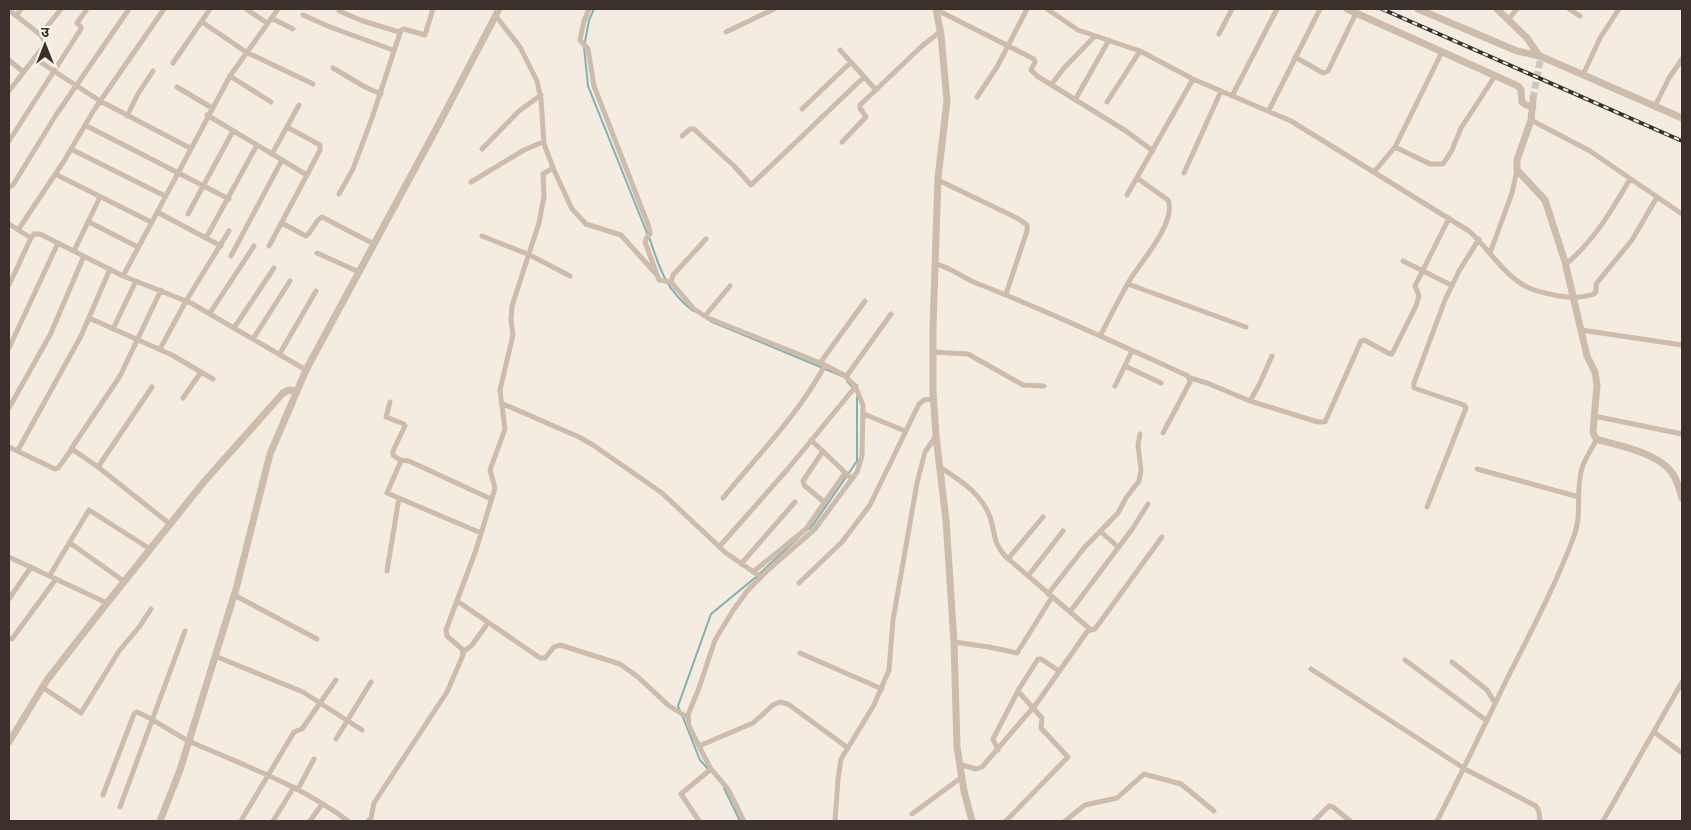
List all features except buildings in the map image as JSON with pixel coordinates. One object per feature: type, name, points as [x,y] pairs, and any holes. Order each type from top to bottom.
[{"type":"street","points":[[16,16],[21,9]]},
{"type":"street","points":[[42,36],[61,9]]},
{"type":"street","points":[[9,141],[81,29],[81,26],[77,23],[87,9]]},
{"type":"street","points":[[9,187],[13,185],[76,86],[129,9]]},
{"type":"street","points":[[18,230],[100,101],[164,9]]},
{"type":"street","points":[[173,63],[210,9]]},
{"type":"street","points":[[246,9],[267,23]]},
{"type":"street","points":[[123,276],[207,115],[246,52],[278,9]]},
{"type":"street","points":[[339,194],[353,169],[381,94],[393,50],[402,28],[425,35],[433,9]]},
{"type":"street","points":[[589,9],[580,34],[580,40],[585,46],[594,86],[638,197],[648,235],[646,246],[660,281],[670,282],[694,309],[705,316],[846,376],[863,402],[862,456],[859,467],[824,502],[806,529],[757,575],[715,640],[700,688],[684,715]]},
{"type":"street","points":[[726,32],[774,9]]},
{"type":"street","points":[[936,9],[1035,60],[1032,71],[1051,85],[1126,131],[1153,151]]},
{"type":"street","points":[[936,9],[947,101],[938,180],[933,352],[934,399],[936,436],[946,520],[959,764],[972,821]]},
{"type":"street","points":[[977,97],[997,67],[1027,9]]},
{"type":"street","points":[[1047,9],[1074,28],[1140,51],[1193,79],[1291,120],[1449,218],[1479,239],[1502,267],[1529,288],[1548,294],[1573,298],[1594,294],[1596,284],[1632,240],[1657,197]]},
{"type":"street","points":[[1219,34],[1232,9]]},
{"type":"street","points":[[1232,96],[1277,9]]},
{"type":"street","points":[[1268,110],[1320,9]]},
{"type":"street","points":[[1347,9],[1518,86],[1521,90],[1522,102],[1526,105],[1533,103],[1531,120],[1517,160],[1512,193],[1490,253]]},
{"type":"street","points":[[1418,9],[1518,51],[1583,75],[1682,118]]},
{"type":"street","points":[[1497,9],[1526,38],[1540,58]]},
{"type":"street","points":[[1508,20],[1517,9]]},
{"type":"street","points":[[1569,9],[1580,16]]},
{"type":"street","points":[[1583,75],[1600,38],[1619,9]]},
{"type":"street","points":[[9,10],[42,36],[45,41],[45,44],[9,91]]},
{"type":"street","points":[[339,11],[363,21],[400,32]]},
{"type":"street","points":[[160,821],[180,770],[234,595],[270,454],[306,370],[497,12],[520,47],[537,81],[541,95],[543,142],[572,208],[582,221],[592,227],[621,235],[658,276]]},
{"type":"street","points":[[1295,57],[1322,73],[1328,72],[1356,13]]},
{"type":"street","points":[[303,14],[357,38],[393,50]]},
{"type":"street","points":[[271,18],[293,29]]},
{"type":"street","points":[[202,22],[246,52],[313,84]]},
{"type":"street","points":[[842,142],[866,117],[860,107],[922,46],[940,31]]},
{"type":"street","points":[[1051,85],[1064,68],[1095,36]]},
{"type":"street","points":[[1075,100],[1109,40]]},
{"type":"street","points":[[840,50],[876,90]]},
{"type":"street","points":[[1107,102],[1140,51]]},
{"type":"street","points":[[1374,172],[1395,147],[1442,52]]},
{"type":"street","points":[[34,58],[100,101],[190,148]]},
{"type":"street","points":[[1655,106],[1669,78],[1682,59]]},
{"type":"street","points":[[9,60],[22,72]]},
{"type":"street","points":[[802,109],[851,62]]},
{"type":"street","points":[[333,68],[381,94]]},
{"type":"street","points":[[127,116],[153,71]]},
{"type":"street","points":[[230,76],[271,102]]},
{"type":"street","points":[[1395,147],[1430,164],[1443,164],[1452,150],[1461,128],[1495,76]]},
{"type":"street","points":[[682,136],[690,129],[694,129],[734,166],[751,185],[864,77]]},
{"type":"street","points":[[1127,195],[1193,79]]},
{"type":"street","points":[[177,87],[212,108]]},
{"type":"street","points":[[1184,173],[1221,91]]},
{"type":"street","points":[[482,149],[519,111],[541,95]]},
{"type":"street","points":[[272,154],[299,105]]},
{"type":"street","points":[[207,115],[307,175]]},
{"type":"street","points":[[1531,120],[1590,151],[1682,214]]},
{"type":"street","points":[[85,125],[229,199]]},
{"type":"street","points":[[269,246],[320,150],[320,145],[287,127]]},
{"type":"street","points":[[188,214],[233,131]]},
{"type":"street","points":[[471,182],[524,150],[543,142]]},
{"type":"street","points":[[206,238],[257,145]]},
{"type":"street","points":[[71,148],[165,196]]},
{"type":"street","points":[[231,256],[282,160]]},
{"type":"street","points":[[463,652],[446,634],[495,486],[490,470],[504,429],[500,403],[500,386],[513,335],[512,306],[530,255],[543,204],[543,174],[553,168]]},
{"type":"street","points":[[1517,170],[1545,200],[1565,265],[1587,356],[1595,372],[1597,385],[1593,432],[1597,438],[1641,452],[1661,463],[1674,476],[1682,498]]},
{"type":"street","points":[[55,174],[151,222]]},
{"type":"street","points":[[1100,336],[1128,284],[1163,230],[1170,207],[1168,200],[1137,178]]},
{"type":"street","points":[[1565,265],[1578,254],[1602,225],[1630,178]]},
{"type":"street","points":[[938,180],[1017,218],[1027,225],[1006,294]]},
{"type":"street","points":[[74,251],[100,197]]},
{"type":"street","points":[[157,212],[221,246]]},
{"type":"street","points":[[282,223],[306,236],[322,216],[374,244]]},
{"type":"street","points":[[935,264],[948,267],[972,281],[1006,294],[1132,350],[1190,378],[1250,401],[1318,422],[1325,422],[1361,341],[1364,340],[1392,354],[1416,306],[1419,296],[1415,286],[1449,218]]},
{"type":"street","points":[[89,222],[138,247]]},
{"type":"street","points":[[9,224],[32,238]]},
{"type":"street","points":[[160,349],[186,301],[229,231]]},
{"type":"street","points":[[9,285],[36,233],[123,276],[161,290],[210,313],[306,370]]},
{"type":"street","points":[[482,236],[530,255],[570,276]]},
{"type":"street","points":[[670,282],[673,275],[706,239]]},
{"type":"street","points":[[1427,506],[1466,408],[1464,405],[1416,389],[1413,386],[1451,285],[1479,239]]},
{"type":"street","points":[[9,347],[58,243]]},
{"type":"street","points":[[210,313],[254,246]]},
{"type":"street","points":[[317,253],[359,272]]},
{"type":"street","points":[[9,408],[50,334],[84,256]]},
{"type":"street","points":[[1403,261],[1451,285]]},
{"type":"street","points":[[234,328],[274,268]]},
{"type":"street","points":[[18,450],[59,377],[89,318],[110,269]]},
{"type":"street","points":[[113,329],[136,281]]},
{"type":"street","points":[[253,339],[290,281]]},
{"type":"street","points":[[1128,284],[1246,328]]},
{"type":"street","points":[[705,316],[730,286]]},
{"type":"street","points":[[9,447],[55,469],[58,468],[120,376],[161,290]]},
{"type":"street","points":[[279,355],[316,291]]},
{"type":"street","points":[[723,498],[790,416],[865,300]]},
{"type":"street","points":[[846,376],[891,314]]},
{"type":"street","points":[[89,318],[160,349],[213,379]]},
{"type":"street","points":[[1581,330],[1682,345]]},
{"type":"street","points":[[1115,386],[1132,350]]},
{"type":"street","points":[[933,352],[968,354],[1023,385],[1044,386]]},
{"type":"street","points":[[1250,401],[1272,356]]},
{"type":"street","points":[[1125,366],[1162,383]]},
{"type":"street","points":[[184,398],[201,372]]},
{"type":"street","points":[[1163,433],[1190,382],[1190,378]]},
{"type":"street","points":[[98,467],[152,387]]},
{"type":"street","points":[[719,547],[855,388]]},
{"type":"street","points":[[9,742],[42,687],[203,483],[281,395],[289,390],[297,391]]},
{"type":"street","points":[[799,583],[842,542],[870,505],[921,402],[934,399]]},
{"type":"street","points":[[390,402],[386,416],[404,425],[393,453],[400,460],[409,461],[492,499]]},
{"type":"street","points":[[500,403],[580,437],[593,445],[662,493],[719,547],[757,575]]},
{"type":"street","points":[[864,414],[905,431]]},
{"type":"street","points":[[1594,416],[1682,434]]},
{"type":"street","points":[[954,642],[989,647],[1017,654],[1050,596],[1074,560],[1118,513],[1126,498],[1139,481],[1141,470],[1138,445],[1140,434]]},
{"type":"street","points":[[835,821],[840,765],[882,689],[890,661],[893,620],[917,483],[925,452],[936,436]]},
{"type":"street","points":[[1436,821],[1465,769],[1495,703],[1535,624],[1574,537],[1578,521],[1581,470],[1597,438]]},
{"type":"street","points":[[811,440],[848,476]]},
{"type":"street","points":[[71,449],[98,467],[170,524]]},
{"type":"street","points":[[823,451],[803,481],[804,485],[824,502]]},
{"type":"street","points":[[400,460],[387,491],[388,493],[481,533]]},
{"type":"street","points":[[941,468],[976,493],[989,516],[996,544],[1008,559],[1089,629],[1095,629],[1162,537]]},
{"type":"street","points":[[1477,469],[1579,497]]},
{"type":"street","points":[[757,575],[812,532],[848,476]]},
{"type":"street","points":[[387,571],[399,498]]},
{"type":"street","points":[[741,564],[794,502]]},
{"type":"street","points":[[1070,612],[1148,504]]},
{"type":"street","points":[[50,576],[90,510],[150,549]]},
{"type":"street","points":[[1008,559],[1043,517]]},
{"type":"street","points":[[1028,576],[1063,530]]},
{"type":"street","points":[[1100,531],[1118,547]]},
{"type":"street","points":[[70,543],[125,582]]},
{"type":"street","points":[[9,558],[107,603]]},
{"type":"street","points":[[9,599],[32,567]]},
{"type":"street","points":[[12,639],[56,579]]},
{"type":"street","points":[[234,595],[317,639]]},
{"type":"street","points":[[457,601],[540,658],[545,658],[554,647],[560,645],[620,664],[638,677],[668,705],[684,715],[709,771],[728,789],[744,821]]},
{"type":"street","points":[[42,687],[81,713],[119,651],[139,628],[151,609]]},
{"type":"street","points":[[368,821],[380,792],[451,685],[463,652],[472,645],[488,622]]},
{"type":"street","points":[[959,764],[979,769],[998,750],[1034,707],[1089,629]]},
{"type":"street","points":[[120,807],[185,631]]},
{"type":"street","points":[[800,653],[882,689]]},
{"type":"street","points":[[215,656],[291,687],[320,702],[362,730]]},
{"type":"street","points":[[998,750],[993,739],[1018,691],[1039,658],[1059,671]]},
{"type":"street","points":[[1405,660],[1487,721]]},
{"type":"street","points":[[1452,662],[1487,690],[1495,703]]},
{"type":"street","points":[[1312,669],[1465,769],[1536,806],[1540,821]]},
{"type":"street","points":[[242,819],[294,732],[302,728],[336,680]]},
{"type":"street","points":[[336,739],[371,682]]},
{"type":"street","points":[[1604,821],[1682,682]]},
{"type":"street","points":[[1006,821],[1068,756],[1041,728],[1042,719],[1034,707],[1018,691]]},
{"type":"street","points":[[699,746],[753,723],[773,705],[780,702],[788,704],[848,748]]},
{"type":"street","points":[[103,795],[134,714],[139,713],[189,741],[296,788],[348,821]]},
{"type":"street","points":[[1654,732],[1682,753]]},
{"type":"street","points":[[273,821],[314,759]]},
{"type":"street","points":[[699,821],[681,794],[709,771]]},
{"type":"street","points":[[1065,821],[1085,805],[1117,798],[1144,774],[1181,784],[1214,811]]},
{"type":"street","points":[[912,814],[962,777]]},
{"type":"street","points":[[310,821],[322,804]]},
{"type":"street","points":[[1314,821],[1328,806],[1333,807],[1350,821]]},
{"type":"waterway","points":[[585,42],[589,20],[594,9]]},
{"type":"waterway","points":[[584,47],[588,86],[647,233]]},
{"type":"waterway","points":[[649,237],[665,278],[676,295],[693,311]]},
{"type":"waterway","points":[[710,321],[842,376]]},
{"type":"waterway","points":[[847,381],[854,389]]},
{"type":"waterway","points":[[809,529],[857,461],[857,397]]},
{"type":"waterway","points":[[680,711],[678,706],[711,614],[756,577],[799,537]]},
{"type":"waterway","points":[[682,715],[700,760],[708,769]]},
{"type":"waterway","points":[[724,788],[740,821]]},
{"type":"tunnel","points":[[1533,99],[1540,61]]},
{"type":"railway","points":[[1382,9],[1682,141]]}]
